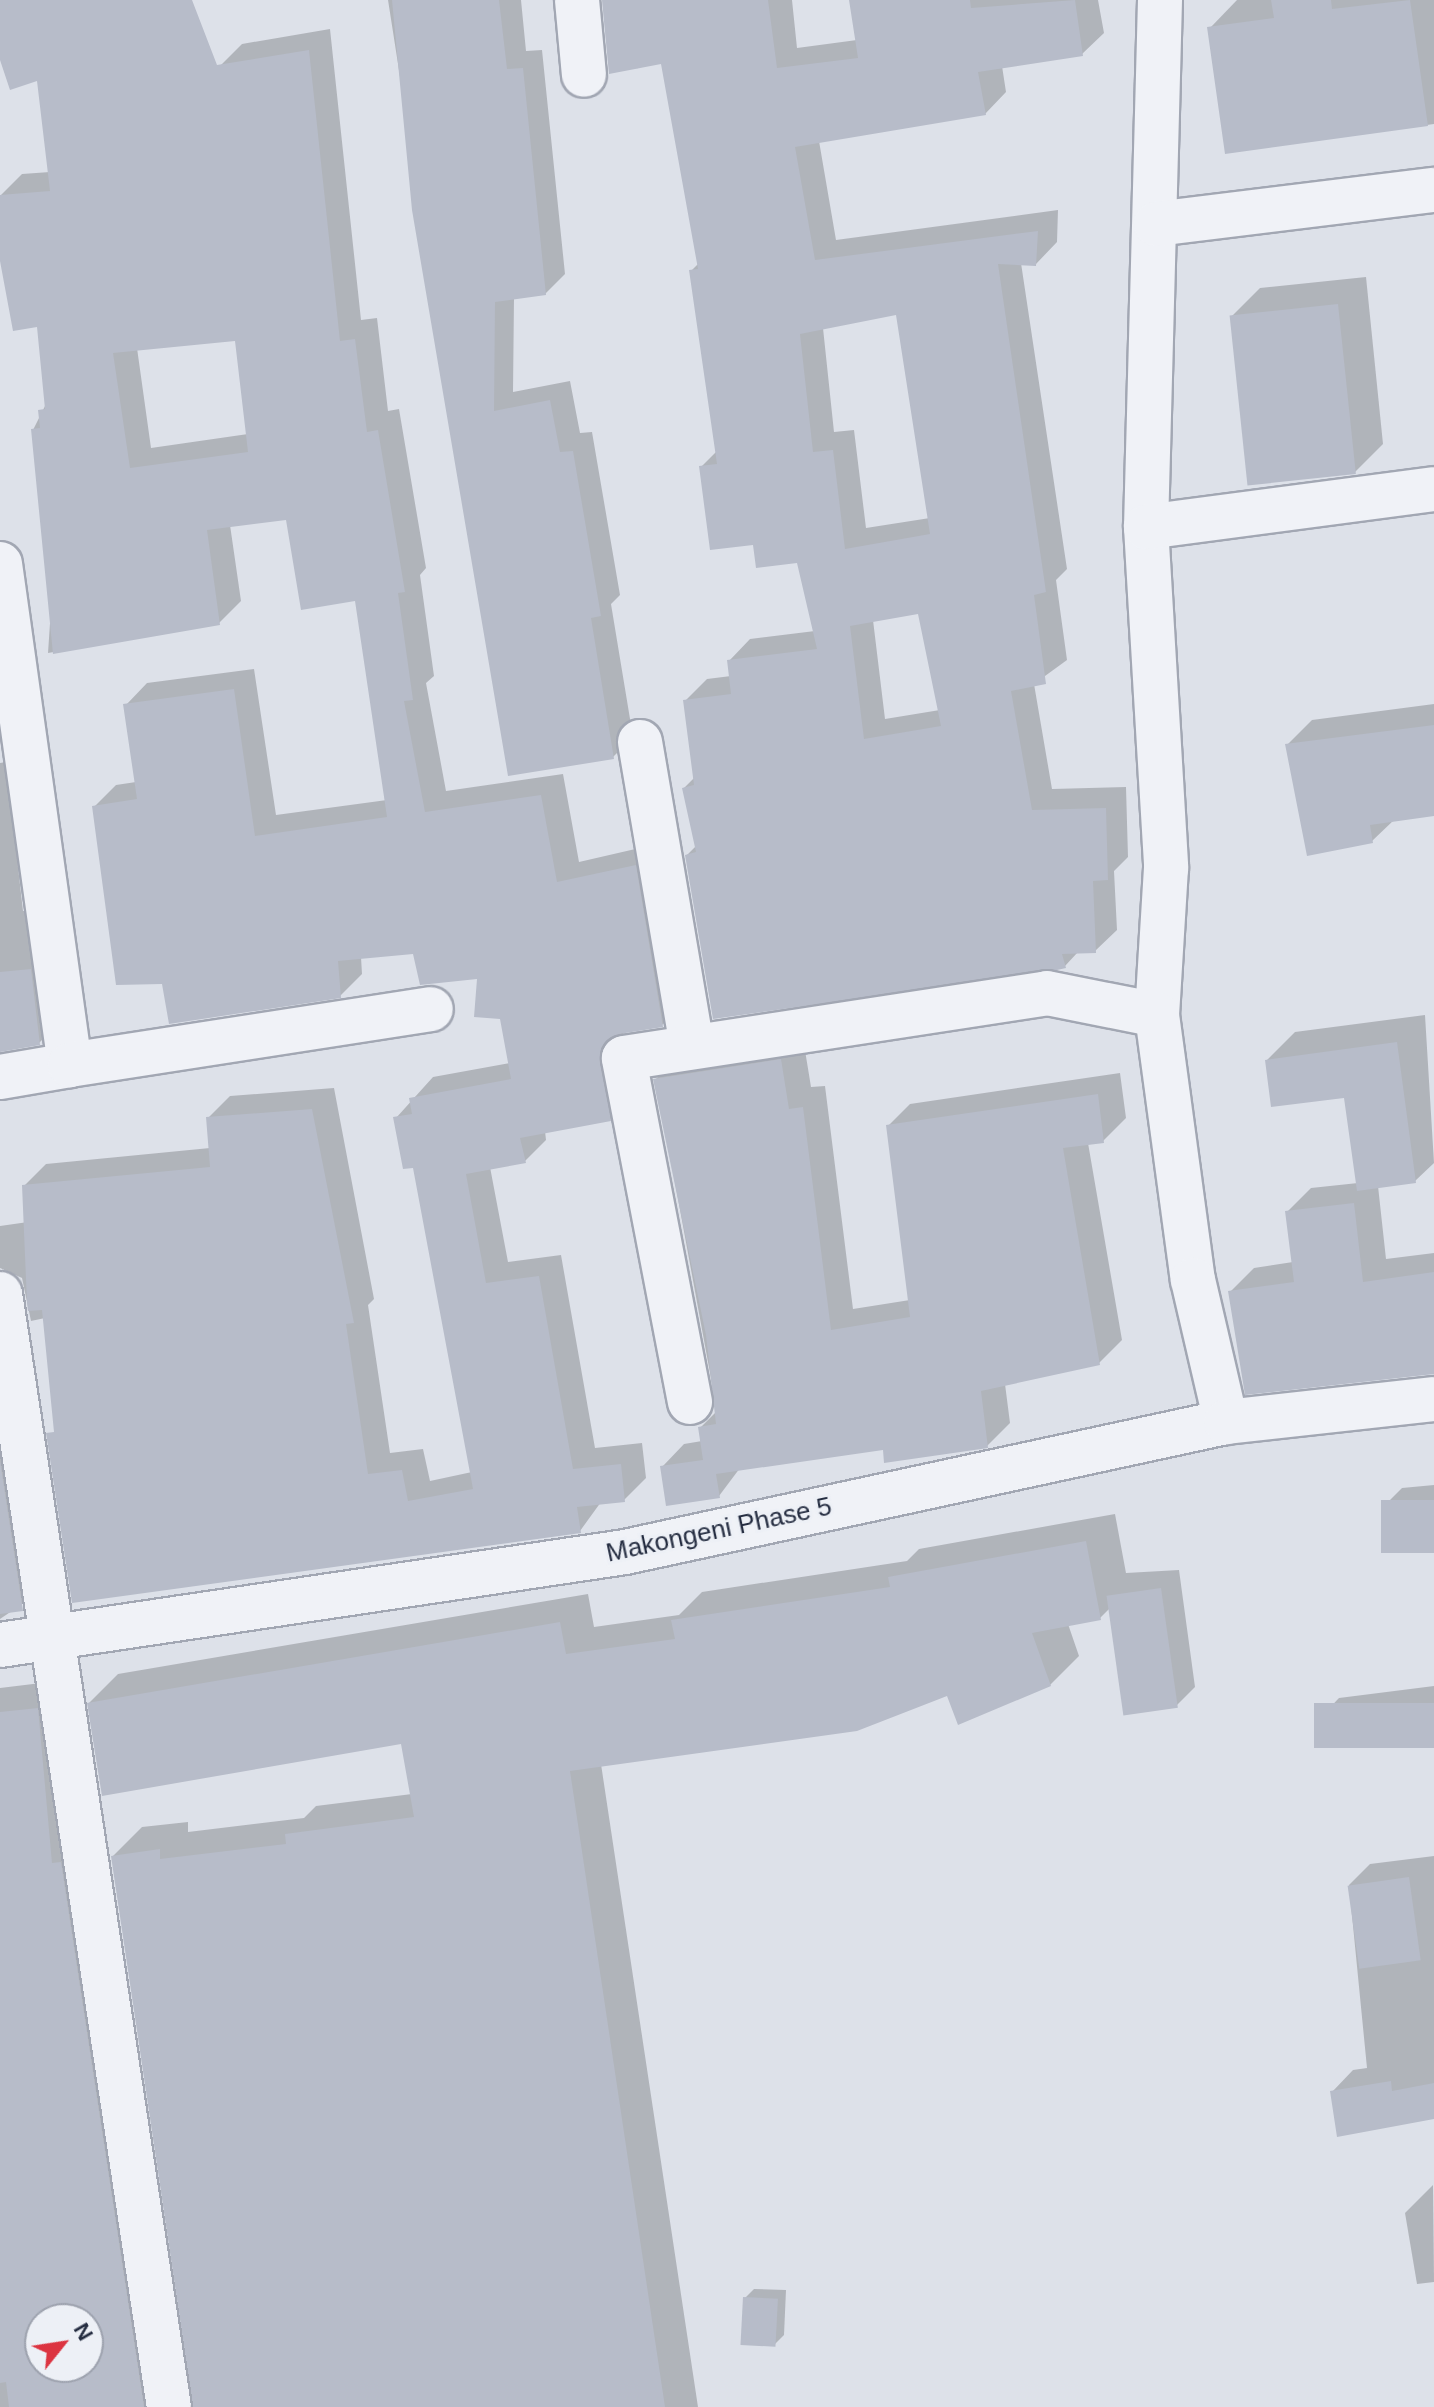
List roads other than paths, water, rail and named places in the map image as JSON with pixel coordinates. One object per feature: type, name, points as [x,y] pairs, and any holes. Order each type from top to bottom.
[{"type":"street","points":[[577,0],[584,75]]},
{"type":"street","points":[[1160,0],[1146,527],[1167,893],[1157,1015],[1188,1252],[1226,1422]]},
{"type":"street","points":[[1156,224],[1434,190]]},
{"type":"street","points":[[1146,527],[1434,489]]},
{"type":"street","points":[[0,564],[70,1065]]},
{"type":"street","points":[[640,742],[692,1047]]},
{"type":"street","points":[[690,1402],[624,1058],[1047,993],[1157,1015]]},
{"type":"street","points":[[0,1077],[431,1009]]},
{"type":"street","points":[[0,1294],[169,2407]]},
{"type":"street","name":"Makongeni Phase 5","points":[[0,1645],[625,1552],[1226,1422],[1434,1399]]}]
